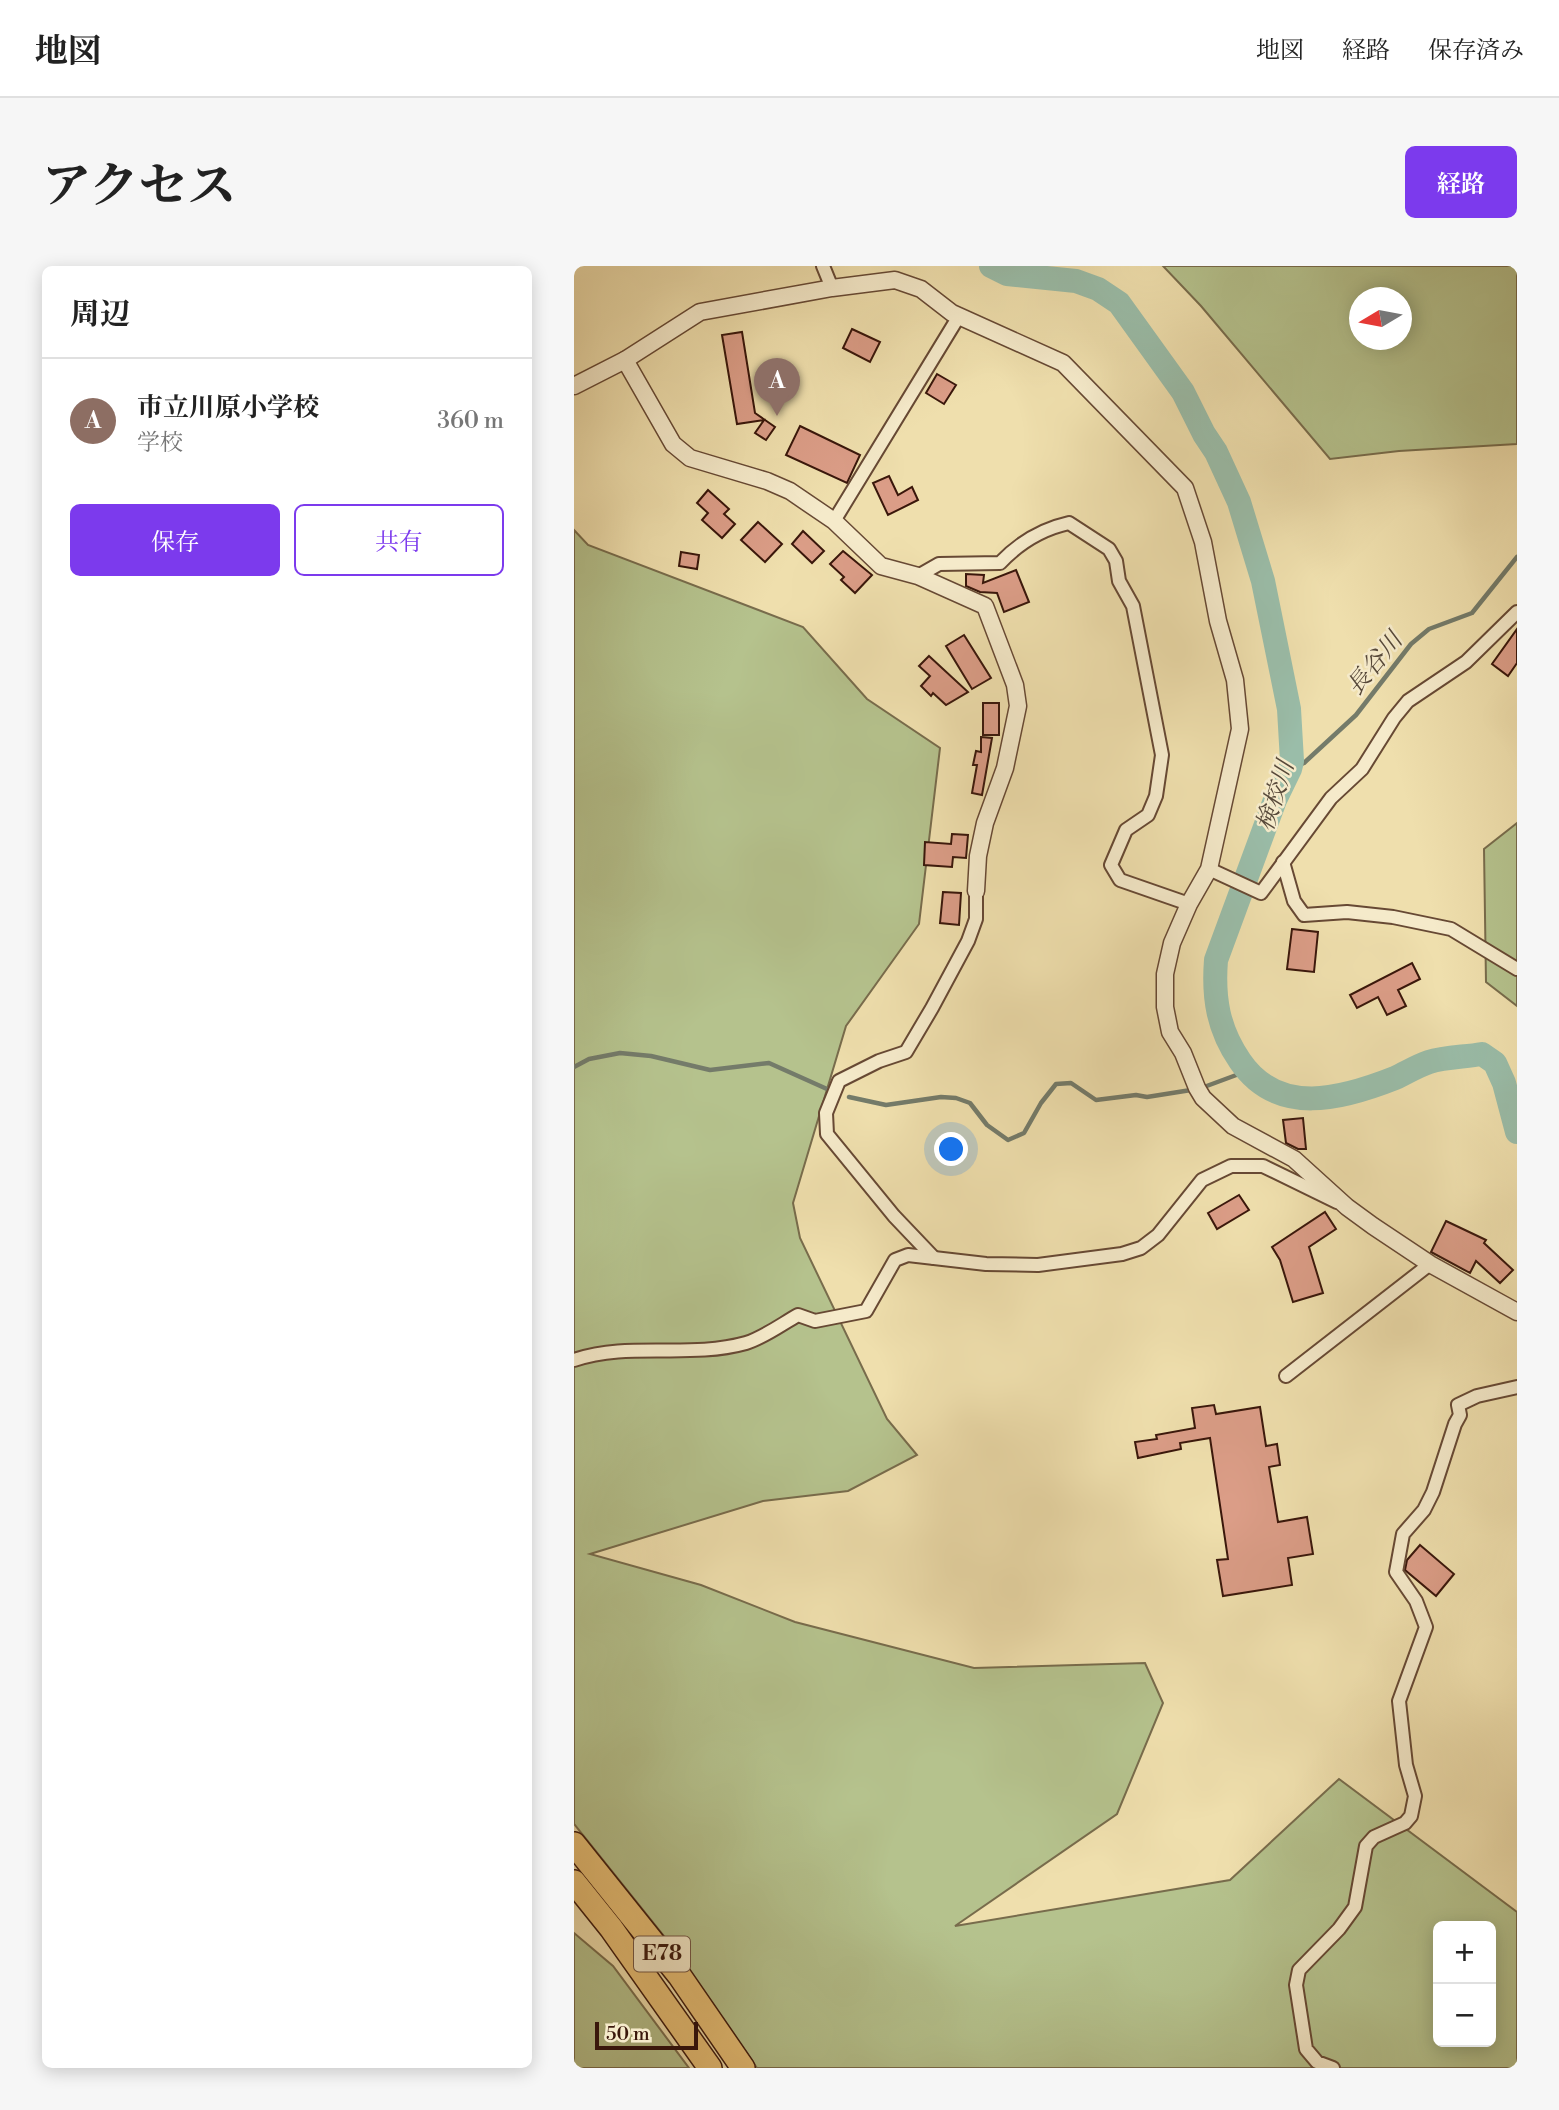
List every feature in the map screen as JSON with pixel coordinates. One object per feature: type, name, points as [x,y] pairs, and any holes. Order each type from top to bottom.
[{"type":"highway","name":"E78","points":[[574,1844],[679,1975],[743,2068]]},
{"type":"highway","name":"E78","points":[[574,1882],[611,1928],[710,2068]]},
{"type":"street","points":[[823,266],[832,288]]},
{"type":"street","points":[[574,386],[625,360],[700,312],[832,288],[895,280],[921,289],[959,316],[1063,363],[1185,488],[1203,542],[1218,621],[1235,680],[1240,729],[1209,869],[1189,904],[1165,974],[1165,1007],[1170,1032],[1203,1098],[1233,1126],[1294,1159],[1347,1207],[1430,1264],[1517,1311]]},
{"type":"street","points":[[834,521],[959,316]]},
{"type":"street","points":[[625,360],[673,444],[690,458],[767,481],[790,491],[834,521],[881,566],[918,576],[985,606],[1015,685],[1018,706],[1005,768],[985,823],[978,856],[976,919],[968,942],[906,1052],[879,1061],[839,1081],[826,1113],[827,1134],[894,1216],[934,1258]]},
{"type":"street","points":[[918,576],[939,565],[1000,564],[1013,549],[1049,527],[1069,523],[1109,549],[1116,561],[1119,581],[1133,606],[1162,755],[1156,796],[1148,815],[1126,830],[1111,865],[1120,880],[1189,904]]},
{"type":"street","points":[[1209,869],[1261,893],[1331,797],[1362,769],[1408,701],[1466,662],[1517,612]]},
{"type":"street","points":[[1283,862],[1294,901],[1304,915],[1348,912],[1393,917],[1451,929],[1517,969]]},
{"type":"street","points":[[574,1360],[633,1350],[721,1348],[748,1343],[798,1315],[815,1321],[866,1311],[895,1260],[908,1255],[986,1264],[1038,1265],[1122,1254],[1140,1248],[1158,1235],[1202,1180],[1231,1166],[1263,1166],[1347,1207]]},
{"type":"street","points":[[1286,1376],[1430,1264]]},
{"type":"street","points":[[1333,2068],[1317,2062],[1306,2049],[1296,1985],[1299,1970],[1339,1930],[1355,1907],[1366,1846],[1374,1837],[1405,1824],[1414,1807],[1415,1796],[1405,1755],[1399,1701],[1426,1627],[1416,1601],[1396,1572],[1403,1534],[1424,1510],[1433,1492],[1460,1415],[1458,1405],[1477,1396],[1517,1387]]},
{"type":"green space","points":[[1163,266],[1517,266],[1517,444],[1399,451],[1330,459],[1201,306]]},
{"type":"green space","points":[[574,530],[588,545],[803,627],[867,699],[940,748],[919,924],[846,1026],[793,1203],[800,1238],[887,1419],[917,1455],[848,1491],[763,1501],[590,1554],[701,1585],[795,1622],[974,1668],[1145,1663],[1163,1703],[1117,1814],[955,1926],[1230,1880],[1339,1779],[1517,1912],[1517,2068],[757,2068],[676,1951],[574,1824]]},
{"type":"green space","points":[[1517,823],[1517,1006],[1486,982],[1484,849]]},
{"type":"green space","points":[[574,1933],[613,1966],[689,2068],[574,2068]]},
{"type":"building","points":[[852,329],[880,342],[870,362],[843,348]]},
{"type":"building","points":[[742,332],[755,413],[775,427],[766,440],[755,433],[764,420],[737,424],[722,335]]},
{"type":"building","points":[[937,374],[956,385],[944,404],[926,393]]},
{"type":"building","points":[[800,426],[860,455],[847,483],[786,455]]},
{"type":"building","points":[[889,476],[898,495],[912,487],[918,500],[888,515],[873,483]]},
{"type":"building","points":[[708,490],[729,509],[724,514],[735,524],[722,538],[702,520],[708,513],[697,503]]},
{"type":"building","points":[[758,522],[782,544],[765,562],[741,540]]},
{"type":"building","points":[[803,531],[824,551],[812,563],[792,544]]},
{"type":"building","points":[[843,551],[872,575],[855,593],[841,580],[844,577],[830,564]]},
{"type":"building","points":[[681,552],[699,555],[697,569],[679,566]]},
{"type":"building","points":[[1016,570],[1029,602],[1004,612],[997,593],[980,592],[966,586],[966,574],[984,575],[983,583]]},
{"type":"building","points":[[1517,629],[1517,663],[1508,676],[1492,664]]},
{"type":"building","points":[[964,635],[991,678],[972,689],[946,646]]},
{"type":"building","points":[[929,656],[968,692],[946,705],[933,693],[931,696],[921,686],[930,676],[919,666]]},
{"type":"building","points":[[983,703],[999,703],[999,735],[983,735]]},
{"type":"building","points":[[981,737],[992,738],[982,795],[972,793],[977,765],[973,765],[976,751],[981,752]]},
{"type":"building","points":[[952,834],[968,835],[966,858],[953,857],[952,867],[924,865],[925,842],[951,844]]},
{"type":"building","points":[[943,892],[961,893],[959,925],[940,923]]},
{"type":"building","points":[[1292,929],[1318,932],[1314,972],[1287,969]]},
{"type":"building","points":[[1412,963],[1420,979],[1398,990],[1406,1006],[1387,1015],[1378,997],[1357,1008],[1350,995]]},
{"type":"building","points":[[1303,1118],[1306,1149],[1298,1149],[1286,1143],[1283,1120]]},
{"type":"building","points":[[1239,1195],[1249,1210],[1217,1229],[1208,1213]]},
{"type":"building","points":[[1325,1212],[1336,1229],[1309,1247],[1323,1293],[1293,1302],[1280,1260],[1272,1247]]},
{"type":"building","points":[[1446,1221],[1486,1240],[1484,1243],[1513,1270],[1500,1283],[1476,1261],[1470,1273],[1431,1252]]},
{"type":"building","points":[[1214,1405],[1216,1414],[1260,1407],[1266,1446],[1277,1444],[1280,1465],[1269,1467],[1278,1522],[1307,1517],[1313,1554],[1288,1558],[1292,1585],[1223,1596],[1217,1560],[1228,1559],[1210,1438],[1180,1443],[1181,1449],[1138,1458],[1135,1442],[1195,1428],[1192,1408]]},
{"type":"building","points":[[1420,1545],[1454,1574],[1436,1596],[1405,1570],[1407,1560]]},
{"type":"waterway","name":"検校川","points":[[991,266],[1007,274],[1076,281],[1098,289],[1119,303],[1183,392],[1216,452],[1239,502],[1263,581],[1289,709],[1292,761],[1216,960],[1215,987],[1219,1013],[1227,1037],[1240,1061],[1255,1079],[1273,1090],[1292,1097],[1312,1098],[1333,1097],[1375,1086],[1435,1060],[1482,1054],[1495,1063],[1504,1083],[1517,1132]]},
{"type":"waterway","name":"長谷川","points":[[1290,769],[1304,763],[1356,715],[1411,644],[1429,629],[1472,613],[1517,557]]},
{"type":"waterway","points":[[574,1067],[589,1059],[620,1053],[651,1056],[710,1070],[769,1063],[827,1089]]},
{"type":"waterway","points":[[1204,1087],[1246,1069]]},
{"type":"waterway","points":[[849,1097],[886,1105],[941,1097],[956,1098],[970,1103],[987,1125],[1008,1140],[1024,1133],[1041,1103],[1056,1084],[1071,1083],[1096,1100],[1136,1095],[1147,1097],[1191,1090]]},
{"type":"place","name":"市立川原小学校","points":[[777,416]]}]
